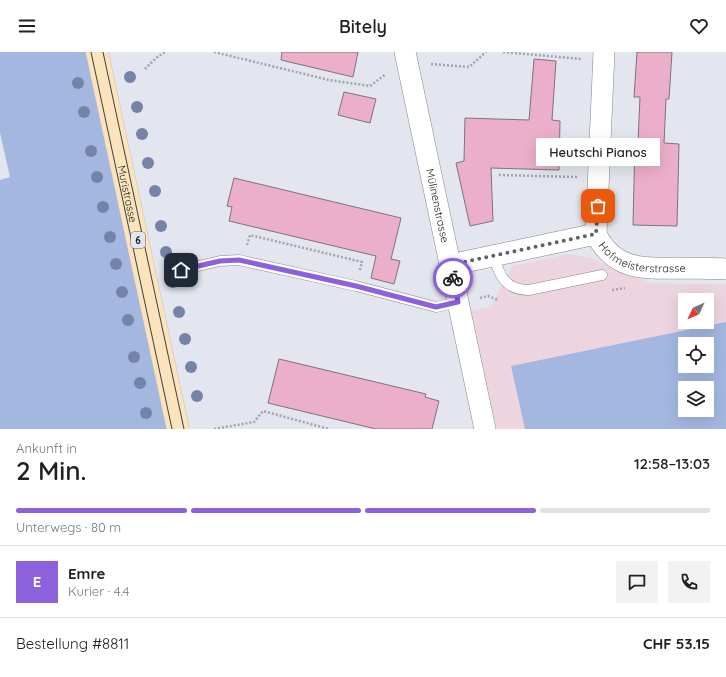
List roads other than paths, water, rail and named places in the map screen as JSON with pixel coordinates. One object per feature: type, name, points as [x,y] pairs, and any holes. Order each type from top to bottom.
[{"type":"main road","name":"Muristrasse","points":[[97,52],[178,429]]},
{"type":"street","name":"Mülinenstrasse","points":[[406,57],[485,429]]},
{"type":"street","points":[[596,234],[604,57]]},
{"type":"street","name":"Hofmeisterstrasse","points":[[450,265],[596,234],[603,247],[610,254],[628,265],[648,268],[726,269]]},
{"type":"lane","points":[[493,256],[499,274],[508,285],[519,290],[529,290],[602,275]]},
{"type":"lane","points":[[181,270],[220,261],[239,260],[356,286],[436,307],[458,302]]},
{"type":"tram line","points":[[91,52],[172,429]]},
{"type":"tram line","points":[[103,52],[184,429]]},
{"type":"place","name":"Heutschi Pianos","points":[[598,206]]}]
